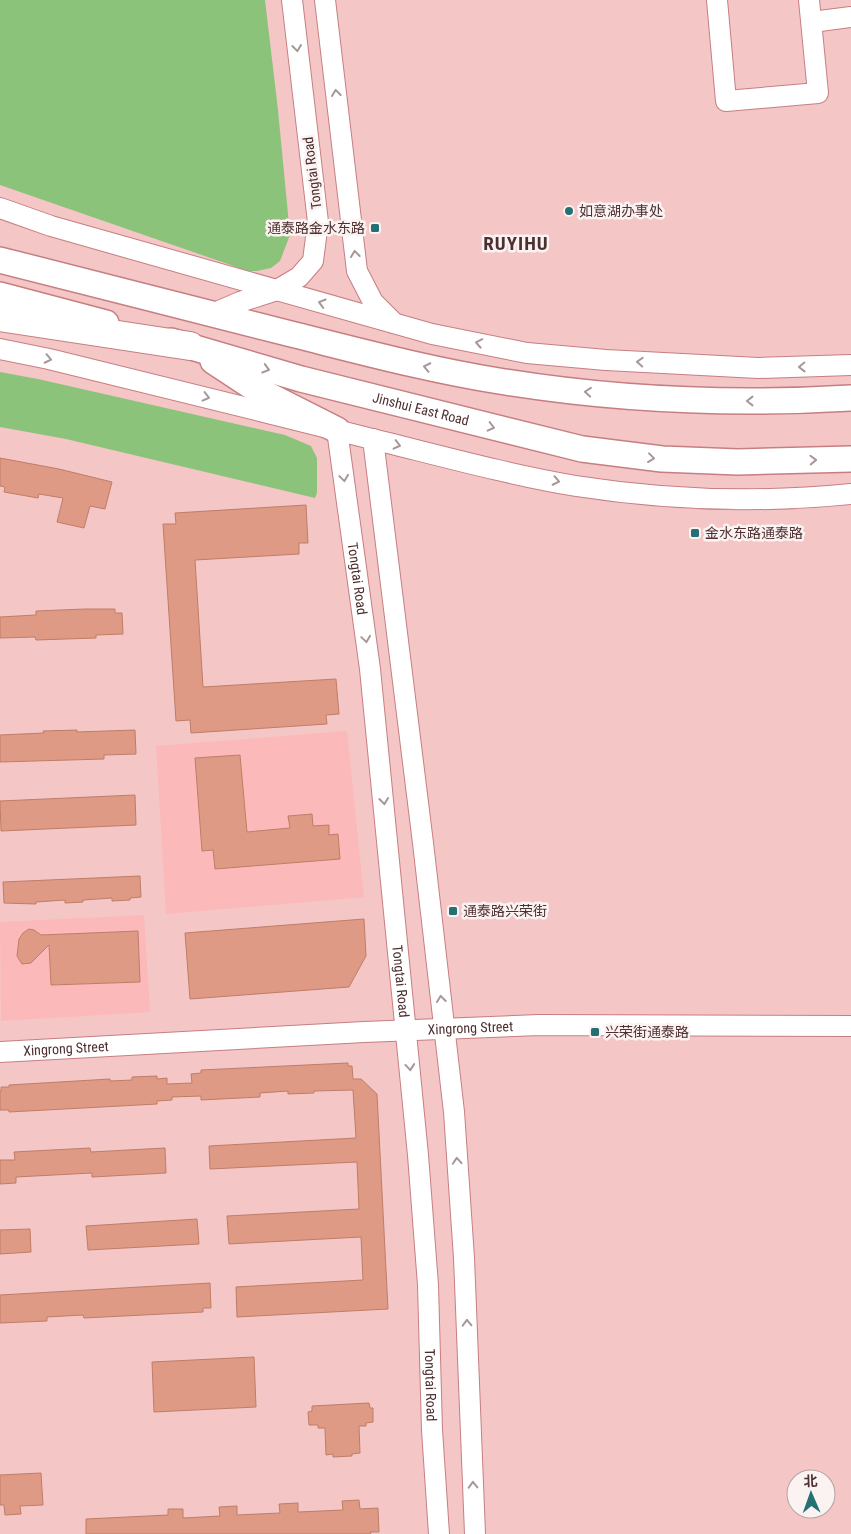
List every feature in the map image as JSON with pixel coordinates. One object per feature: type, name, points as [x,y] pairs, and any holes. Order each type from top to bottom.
[{"type":"highway","points":[[0,317],[190,346]]},
{"type":"main road","points":[[0,242],[212,314]]},
{"type":"main road","points":[[0,260],[420,366],[492,380],[620,395],[707,400],[778,401],[851,398]]},
{"type":"main road","name":"Jinshui East Road","points":[[0,295],[190,346],[311,382],[582,448],[662,460],[738,462],[851,459]]},
{"type":"main road","points":[[190,346],[254,388],[337,430]]},
{"type":"street","name":"Tongtai Road","points":[[212,314],[240,302],[277,290],[299,277],[313,261],[318,222],[292,0]]},
{"type":"street","points":[[325,0],[358,271],[373,302],[396,324]]},
{"type":"street","points":[[717,0],[726,102],[818,93],[809,0]]},
{"type":"street","points":[[812,22],[851,18]]},
{"type":"street","points":[[0,208],[51,226],[432,334],[527,353],[606,360],[758,368],[851,365]]},
{"type":"street","points":[[0,350],[68,364],[477,465],[575,485],[640,494],[753,498],[851,494]]},
{"type":"street","name":"Tongtai Road","points":[[337,430],[370,669],[418,1155],[428,1285],[432,1430],[439,1534]]},
{"type":"street","points":[[373,439],[454,1112],[464,1258],[475,1534]]},
{"type":"street","name":"Xingrong Street","points":[[0,1052],[406,1030],[540,1025],[851,1026]]},
{"type":"shaded area","points":[[347,731],[364,897],[166,914],[156,746]]},
{"type":"shaded area","points":[[144,915],[150,1012],[1,1021],[0,922]]},
{"type":"green space","points":[[0,0],[265,0],[290,235],[280,261],[271,268],[248,271],[0,185]]},
{"type":"green space","points":[[0,372],[285,435],[311,446],[317,458],[317,493],[315,498],[66,439],[0,427]]},
{"type":"building","points":[[0,458],[59,469],[112,482],[105,509],[90,506],[84,528],[57,522],[63,498],[39,494],[38,498],[4,492],[5,487],[0,486]]},
{"type":"building","points":[[306,505],[308,543],[299,543],[299,554],[195,560],[203,687],[336,679],[339,714],[326,715],[327,724],[191,733],[190,720],[176,721],[163,524],[176,524],[175,513]]},
{"type":"building","points":[[115,609],[115,613],[122,613],[123,634],[96,635],[96,638],[36,640],[35,637],[0,638],[0,617],[36,615],[36,611]]},
{"type":"building","points":[[77,730],[77,732],[135,730],[136,754],[104,755],[104,759],[0,762],[0,735]]},
{"type":"building","points":[[240,755],[247,832],[290,828],[288,816],[312,814],[313,826],[329,825],[329,835],[338,834],[340,859],[215,869],[213,850],[202,851],[195,758]]},
{"type":"building","points":[[135,795],[136,825],[1,831],[0,801]]},
{"type":"building","points":[[140,876],[141,897],[130,898],[130,900],[112,901],[112,898],[65,903],[65,900],[36,902],[36,904],[4,903],[3,882]]},
{"type":"building","points":[[364,919],[366,956],[349,987],[190,999],[185,933]]},
{"type":"building","points":[[29,929],[41,935],[138,931],[140,982],[51,985],[49,945],[31,963],[22,964],[17,956],[19,939]]},
{"type":"building","points":[[348,1063],[348,1066],[352,1066],[353,1079],[361,1079],[377,1094],[388,1309],[237,1317],[236,1287],[363,1280],[361,1237],[229,1244],[227,1216],[359,1209],[357,1162],[210,1169],[209,1146],[356,1138],[353,1090],[288,1094],[288,1091],[260,1093],[260,1097],[201,1100],[201,1096],[172,1097],[172,1100],[157,1101],[157,1104],[9,1112],[9,1110],[0,1110],[1,1087],[9,1087],[9,1085],[110,1079],[110,1081],[132,1080],[132,1077],[157,1076],[157,1079],[167,1078],[167,1084],[192,1083],[191,1074],[201,1073],[201,1070]]},
{"type":"building","points":[[90,1148],[91,1152],[165,1148],[166,1173],[92,1177],[92,1173],[16,1177],[16,1183],[0,1184],[0,1160],[15,1160],[14,1152]]},
{"type":"building","points":[[197,1219],[199,1244],[88,1250],[86,1226]]},
{"type":"building","points":[[30,1229],[31,1252],[0,1254],[0,1230]]},
{"type":"building","points":[[210,1283],[211,1308],[203,1308],[203,1312],[84,1318],[83,1315],[47,1317],[47,1321],[0,1323],[0,1295]]},
{"type":"building","points":[[254,1357],[256,1407],[154,1412],[152,1362]]},
{"type":"building","points":[[369,1403],[370,1408],[373,1408],[373,1422],[366,1423],[366,1426],[359,1426],[360,1453],[352,1454],[352,1456],[333,1457],[333,1454],[326,1455],[325,1428],[318,1428],[318,1425],[309,1425],[308,1412],[312,1411],[312,1406]]},
{"type":"building","points":[[41,1473],[43,1505],[20,1506],[21,1514],[5,1515],[4,1505],[0,1505],[0,1475]]},
{"type":"building","points":[[359,1500],[360,1509],[378,1508],[379,1532],[370,1532],[371,1534],[86,1534],[86,1519],[168,1515],[168,1509],[183,1509],[183,1518],[220,1516],[219,1507],[237,1506],[237,1515],[280,1513],[279,1504],[298,1503],[298,1512],[343,1510],[342,1501]]},
{"type":"place","name":"如意湖办事处","points":[[569,211]]},
{"type":"place","name":"通泰路金水东路","points":[[375,228]]},
{"type":"place","name":"金水东路通泰路","points":[[695,533]]},
{"type":"place","name":"通泰路兴荣街","points":[[453,911]]},
{"type":"place","name":"兴荣街通泰路","points":[[595,1032]]},
{"type":"district","name":"RUYIHU","points":[[516,243]]}]
